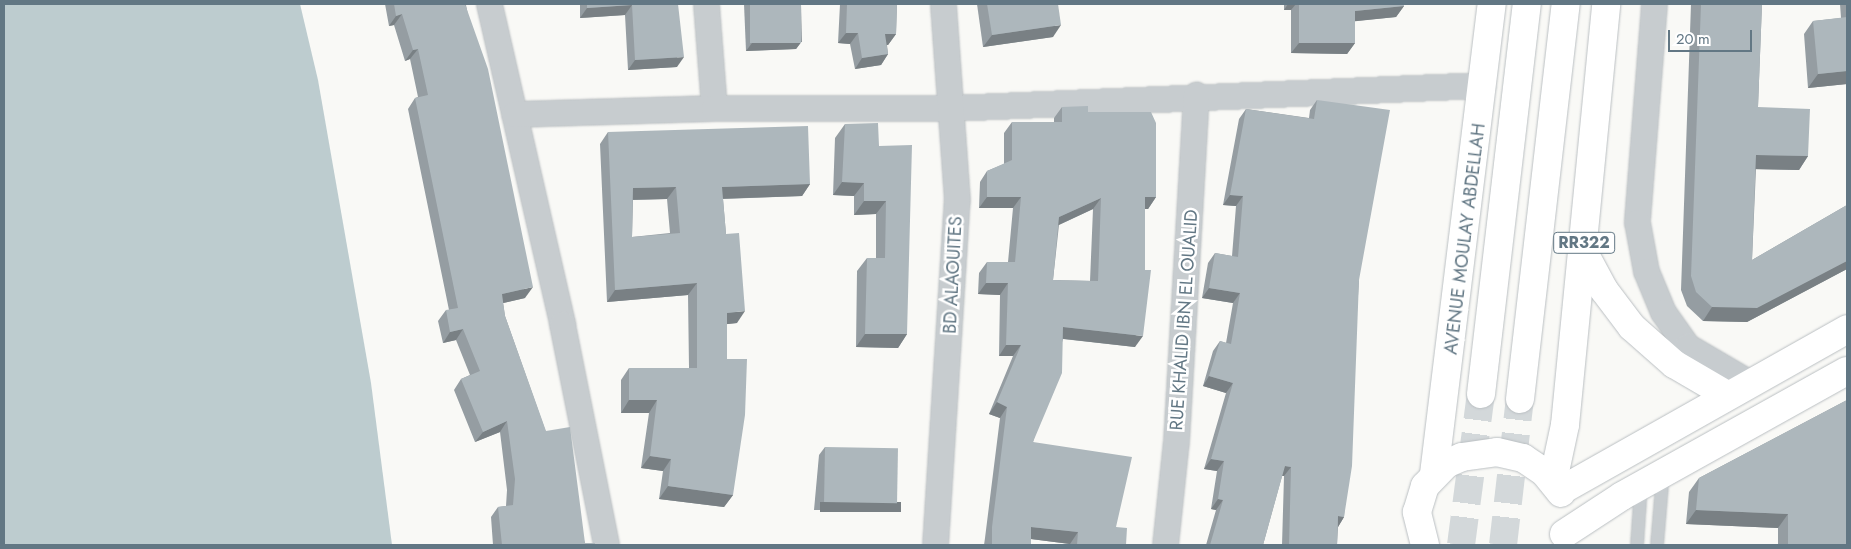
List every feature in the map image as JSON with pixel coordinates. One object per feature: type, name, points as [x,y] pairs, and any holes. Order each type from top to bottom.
[{"type":"main road","name":"AVENUE MOULAY ABDELLAH","points":[[1434,474],[1492,4]]},
{"type":"main road","name":"AVENUE MOULAY ABDELLAH","points":[[1481,394],[1527,4]]},
{"type":"main road","name":"RR322","points":[[1520,399],[1566,4]]},
{"type":"main road","name":"RR322","points":[[1561,540],[1557,486],[1583,251],[1606,4]]},
{"type":"main road","points":[[1583,251],[1604,290],[1632,327],[1674,364],[1737,388]]},
{"type":"main road","points":[[1425,545],[1417,512],[1425,486],[1434,474],[1462,456],[1497,452],[1535,464],[1557,486],[1847,329]]},
{"type":"main road","points":[[1561,540],[1652,480],[1847,371]]},
{"type":"street","points":[[489,4],[562,324],[606,545]]},
{"type":"street","points":[[706,4],[714,108]]},
{"type":"street","name":"BD ALAOUITES","points":[[935,545],[957,200],[943,4]]},
{"type":"street","points":[[1654,4],[1637,222],[1646,271],[1663,312],[1687,346],[1737,388]]},
{"type":"street","points":[[514,114],[714,108],[950,108],[1196,95],[1483,85]]},
{"type":"street","name":"RUE KHALID IBN EL OUALID","points":[[1165,545],[1179,402],[1196,95]]},
{"type":"lane","points":[[1636,545],[1652,480]]},
{"type":"lane","points":[[1652,480],[1657,545]]},
{"type":"shaded area","points":[[4,4],[300,4],[318,80],[371,383],[392,545],[4,545]]},
{"type":"building","points":[[394,4],[465,4],[488,69],[533,287],[502,294],[505,316],[546,431],[570,427],[585,543],[595,543],[595,545],[502,545],[498,507],[513,505],[515,479],[507,421],[483,432],[461,379],[480,371],[463,329],[450,332],[446,310],[458,308],[415,98],[428,95],[418,49],[413,50],[402,14],[396,16]]},
{"type":"building","points":[[587,4],[678,4],[684,57],[635,60],[632,5],[587,8]]},
{"type":"building","points":[[750,4],[801,4],[801,43],[750,43]]},
{"type":"building","points":[[847,4],[897,4],[896,34],[885,34],[888,54],[862,58],[858,33],[846,33]]},
{"type":"building","points":[[987,4],[1058,4],[1061,25],[992,35]]},
{"type":"building","points":[[1299,4],[1404,4],[1404,6],[1355,11],[1355,43],[1299,43]]},
{"type":"building","points":[[1701,4],[1762,4],[1758,107],[1810,109],[1808,156],[1756,155],[1752,260],[1847,205],[1847,261],[1757,308],[1712,307],[1696,292],[1691,276]]},
{"type":"building","points":[[1847,17],[1847,71],[1818,74],[1813,21]]},
{"type":"building","points":[[1317,100],[1390,110],[1359,280],[1352,466],[1344,517],[1338,516],[1337,545],[1289,545],[1291,467],[1285,466],[1263,545],[1210,545],[1223,500],[1218,499],[1224,461],[1211,459],[1233,383],[1209,376],[1220,341],[1231,344],[1240,293],[1209,288],[1215,253],[1238,257],[1243,196],[1230,195],[1246,109],[1314,119]]},
{"type":"building","points":[[1088,106],[1088,112],[1151,112],[1156,123],[1156,197],[1145,197],[1145,270],[1151,270],[1143,336],[1063,327],[1062,373],[1033,442],[1132,457],[1116,527],[1127,528],[1126,545],[1077,545],[1078,532],[1031,527],[1031,545],[992,545],[992,527],[1007,407],[997,402],[1021,345],[1006,345],[1008,283],[986,283],[987,262],[1015,262],[1021,197],[987,197],[987,171],[1012,160],[1012,122],[1062,122],[1062,107]],"holes":[[[1101,198],[1098,281],[1053,280],[1059,217]]]},
{"type":"building","points":[[878,123],[879,146],[912,145],[907,334],[865,334],[867,258],[885,258],[886,201],[864,201],[864,183],[842,182],[845,124]]},
{"type":"building","points":[[808,126],[810,184],[722,187],[726,234],[739,233],[745,311],[727,313],[727,359],[747,359],[745,415],[733,495],[668,486],[671,459],[650,456],[657,400],[629,400],[629,368],[697,368],[697,283],[615,290],[608,132]],"holes":[[[676,187],[680,233],[632,237],[633,188]]]},
{"type":"building","points":[[1847,400],[1847,545],[1788,545],[1788,514],[1696,510],[1699,478]]},
{"type":"building","points":[[825,447],[898,448],[897,503],[824,502]]},
{"type":"tunnel","points":[[1461,545],[1481,394]]},
{"type":"tunnel","points":[[1503,545],[1520,399]]}]
